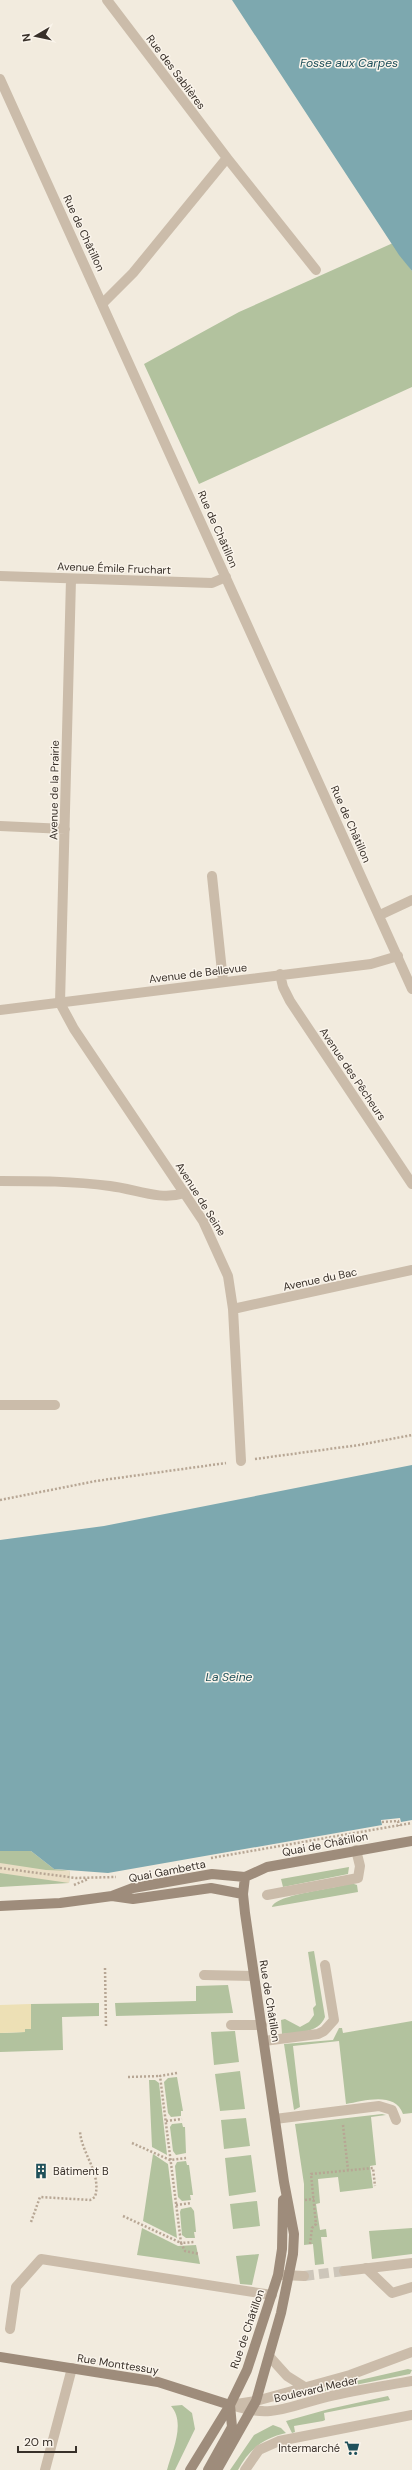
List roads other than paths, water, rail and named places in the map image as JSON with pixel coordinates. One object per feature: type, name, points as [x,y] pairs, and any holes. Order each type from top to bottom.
[{"type":"main road","name":"Quai de Châtillon","points":[[245,1877],[266,1867],[412,1841]]},
{"type":"main road","name":"Quai Gambetta","points":[[0,1906],[60,1903],[112,1896],[133,1888],[212,1874],[245,1877]]},
{"type":"main road","points":[[243,1894],[245,1877]]},
{"type":"main road","name":"Quai Gambetta","points":[[112,1896],[133,1899],[210,1888],[243,1894]]},
{"type":"main road","name":"Rue de Châtillon","points":[[217,2470],[252,2412],[256,2401],[290,2276],[294,2234],[284,2182],[262,2025],[253,1976],[243,1894]]},
{"type":"main road","name":"Rue de Châtillon","points":[[190,2470],[230,2405],[247,2370],[272,2295],[278,2275],[282,2249],[284,2182]]},
{"type":"main road","name":"Rue Monttessuy","points":[[0,2357],[158,2382],[230,2405]]},
{"type":"main road","points":[[208,2470],[232,2427],[230,2405]]},
{"type":"street","name":"Rue des Sablières","points":[[107,0],[226,158],[316,270]]},
{"type":"street","name":"Rue de Châtillon","points":[[0,79],[103,303],[380,915],[412,989]]},
{"type":"street","points":[[103,303],[133,273],[226,158]]},
{"type":"street","name":"Avenue Émile Fruchart","points":[[0,576],[212,583],[226,577]]},
{"type":"street","name":"Avenue de la Prairie","points":[[60,1003],[71,579]]},
{"type":"street","points":[[0,826],[65,829]]},
{"type":"street","points":[[212,876],[223,981]]},
{"type":"street","points":[[380,915],[412,900]]},
{"type":"street","name":"Avenue de Bellevue","points":[[0,1010],[223,981],[371,964],[398,956]]},
{"type":"street","name":"Avenue des Pêcheurs","points":[[280,974],[283,987],[290,1001],[412,1184]]},
{"type":"street","name":"Avenue de Seine","points":[[60,1003],[74,1029],[185,1193],[217,1249],[228,1276],[233,1310],[241,1461]]},
{"type":"street","points":[[0,1181],[59,1181],[112,1186],[163,1197],[185,1193]]},
{"type":"street","name":"Avenue du Bac","points":[[233,1310],[412,1270]]},
{"type":"street","points":[[0,1404],[55,1405]]},
{"type":"street","points":[[267,1895],[358,1878],[360,1866],[356,1850]]},
{"type":"street","points":[[264,2041],[318,2034],[324,2031],[334,2020],[326,1965]]},
{"type":"street","points":[[204,1975],[253,1976]]},
{"type":"street","points":[[231,2025],[262,2025]]},
{"type":"street","points":[[275,2119],[383,2107],[394,2112],[396,2120]]},
{"type":"street","points":[[10,2329],[16,2287],[42,2259],[272,2295]]},
{"type":"street","points":[[344,2271],[412,2263]]},
{"type":"street","points":[[366,2268],[392,2292],[412,2287]]},
{"type":"street","points":[[278,2275],[304,2276]]},
{"type":"street","name":"Boulevard Meder","points":[[230,2405],[256,2401],[303,2386],[350,2375],[412,2352]]},
{"type":"street","name":"Boulevard Meder","points":[[269,2356],[288,2376],[303,2386]]},
{"type":"street","points":[[45,2470],[72,2368]]},
{"type":"street","name":"Boulevard Meder","points":[[230,2405],[252,2412],[281,2411],[328,2397],[412,2381]]},
{"type":"street","points":[[245,2470],[259,2450],[279,2441],[412,2416]]},
{"type":"water","name":"Fosse aux Carpes","points":[[232,0],[412,0],[412,271],[399,255]]},
{"type":"water","name":"La Seine","points":[[412,1465],[412,1820],[401,1822],[400,1818],[381,1820],[382,1825],[108,1873],[54,1869],[31,1851],[0,1851],[0,1540],[104,1526]]},
{"type":"tunnel","points":[[304,2276],[344,2271]]},
{"type":"place","name":"Bâtiment B","points":[[41,2171]]},
{"type":"place","name":"Intermarché","points":[[352,2448]]}]
